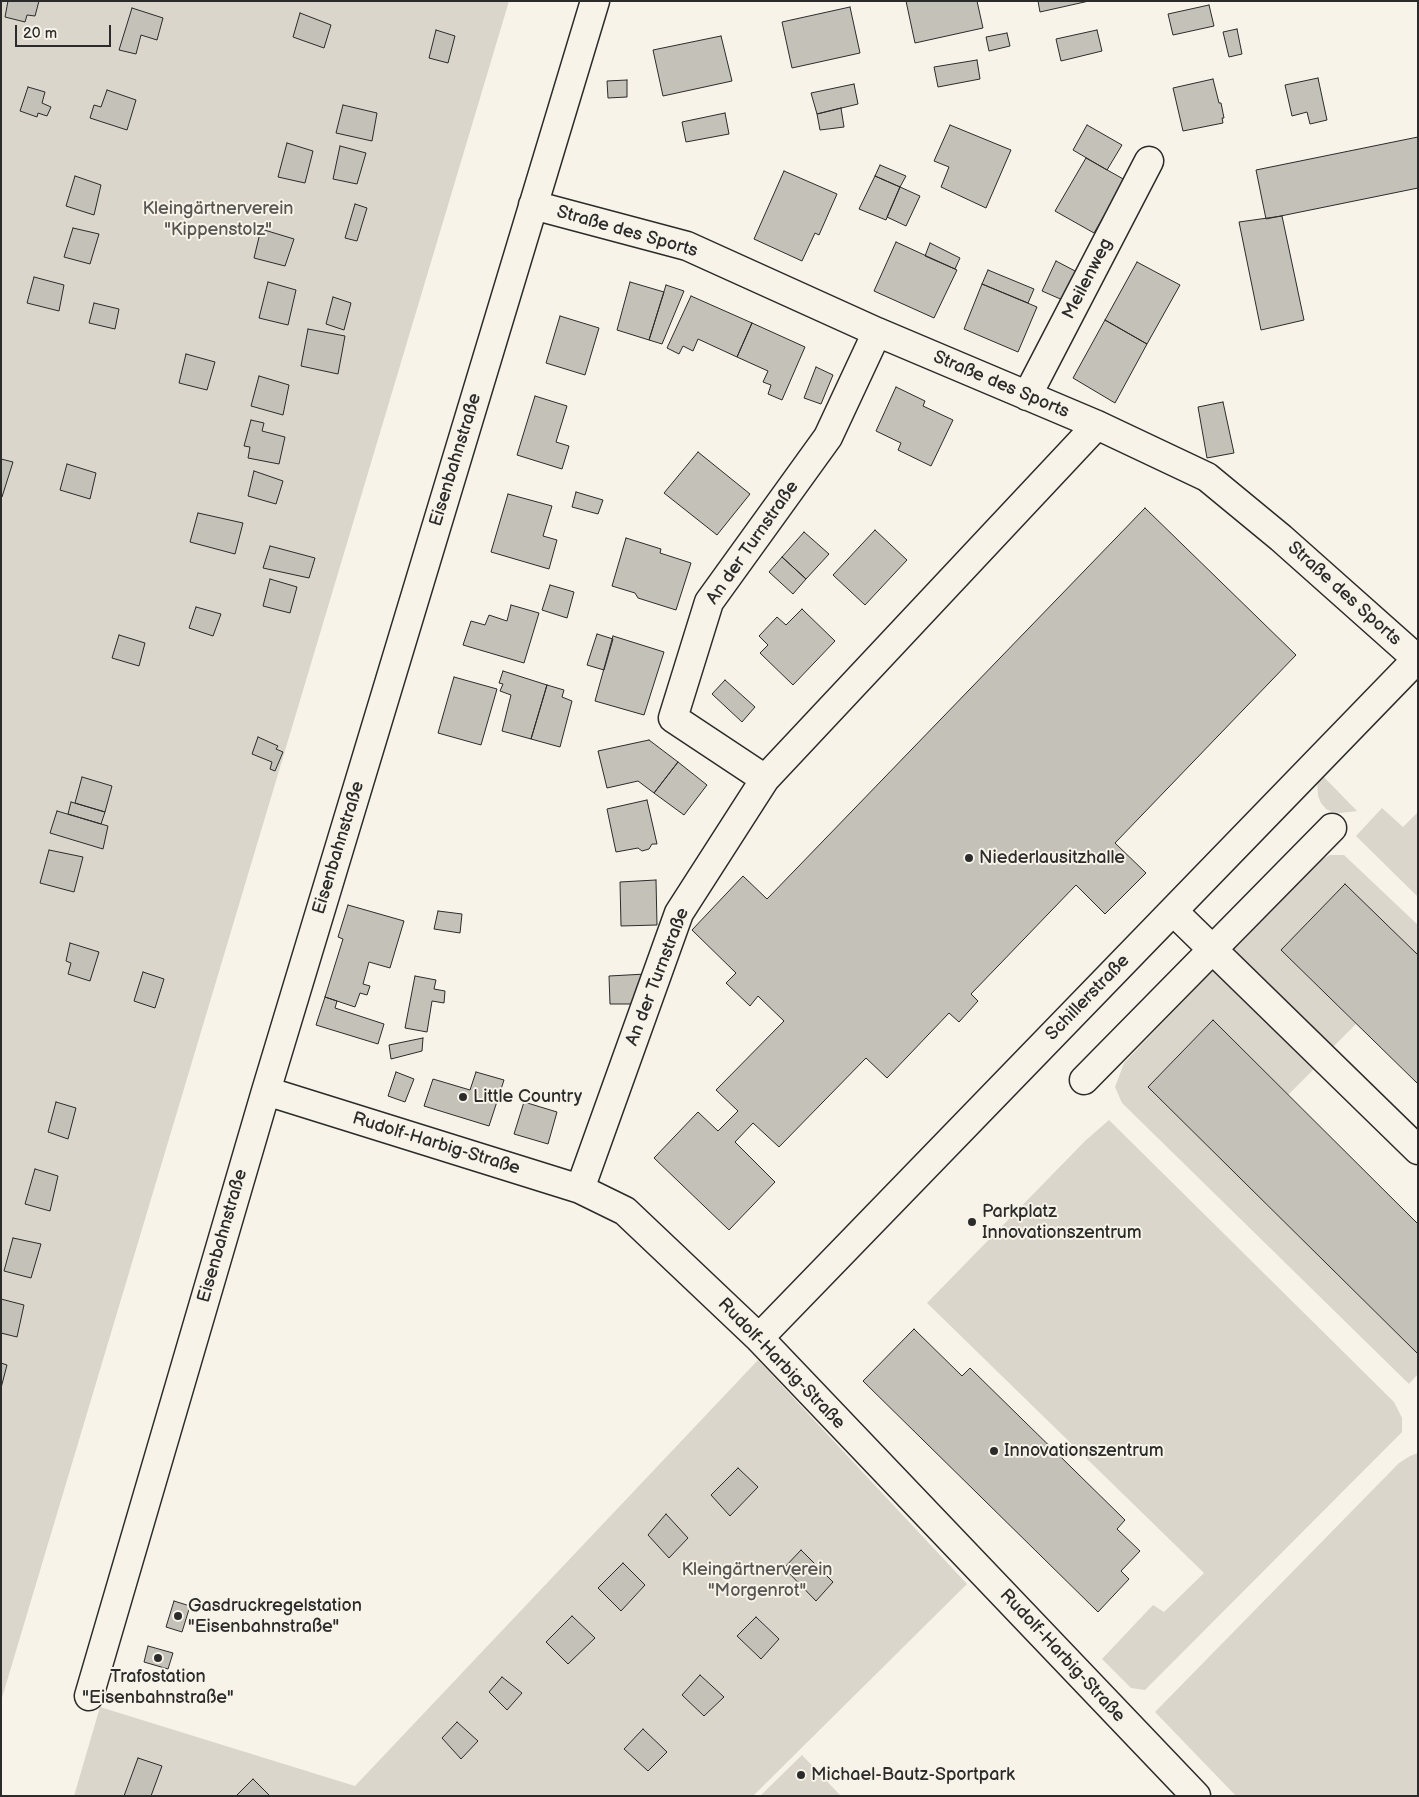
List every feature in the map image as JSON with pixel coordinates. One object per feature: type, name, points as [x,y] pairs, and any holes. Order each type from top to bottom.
[{"type":"street","name":"Eisenbahnstraße","points":[[89,1696],[266,1091],[595,1]]},
{"type":"street","name":"Meilenweg","points":[[1027,396],[1149,161]]},
{"type":"street","name":"Straße des Sports","points":[[533,205],[687,246],[877,332],[1097,426],[1207,477],[1295,550],[1417,658]]},
{"type":"street","name":"An der Turnstraße","points":[[765,779],[672,718],[709,602],[828,437],[877,332]]},
{"type":"street","name":"An der Turnstraße","points":[[580,1189],[680,913],[765,779],[1097,426]]},
{"type":"street","name":"Schillerstraße","points":[[759,1338],[1417,658]]},
{"type":"street","points":[[1084,1080],[1332,828]]},
{"type":"street","points":[[1173,911],[1418,1150]]},
{"type":"street","name":"Rudolf-Harbig-Straße","points":[[266,1091],[580,1189],[625,1211],[759,1338],[1196,1796]]},
{"type":"green space","name":"Kleingärtnerverein \"Kippenstolz\"","points":[[1,1],[509,1],[1,1701]]},
{"type":"green space","points":[[1320,773],[1357,811],[1340,813],[1326,809],[1318,796],[1317,780]]},
{"type":"green space","points":[[1382,808],[1403,827],[1418,812],[1418,897],[1356,836]]},
{"type":"green space","points":[[1330,855],[1344,855],[1418,925],[1418,955],[1282,950],[1356,1024],[1330,1050],[1231,953],[1316,862]]},
{"type":"green space","points":[[1214,969],[1315,1068],[1288,1095],[1213,1020],[1148,1087],[1418,1354],[1418,1374],[1409,1384],[1122,1103],[1115,1087],[1124,1063]]},
{"type":"green space","points":[[1109,1120],[1394,1402],[1402,1418],[1402,1432],[1145,1690],[1131,1688],[1102,1659],[1153,1605],[1164,1612],[1204,1573],[927,1303],[1085,1141]]},
{"type":"green space","name":"Kleingärtnerverein \"Morgenrot\"","points":[[758,1360],[967,1584],[753,1796],[74,1796],[100,1707],[355,1786]]},
{"type":"green space","points":[[1418,1453],[1418,1796],[1236,1796],[1155,1712],[1399,1463]]},
{"type":"green space","name":"Michael-Bautz-Sportpark","points":[[802,1755],[841,1796],[760,1796]]},
{"type":"building","points":[[8,1],[39,1],[35,16],[27,15],[25,22],[5,17]]},
{"type":"building","points":[[906,1],[977,1],[983,28],[915,43]]},
{"type":"building","points":[[1038,1],[1089,1],[1040,12]]},
{"type":"building","points":[[1209,5],[1214,26],[1173,35],[1168,14]]},
{"type":"building","points":[[850,7],[860,53],[792,68],[782,22]]},
{"type":"building","points":[[132,8],[163,18],[157,40],[141,35],[136,54],[119,50]]},
{"type":"building","points":[[300,13],[331,25],[324,48],[293,37]]},
{"type":"building","points":[[1237,29],[1242,54],[1229,57],[1223,32]]},
{"type":"building","points":[[436,30],[455,36],[448,63],[429,58]]},
{"type":"building","points":[[1097,30],[1102,51],[1061,61],[1056,39]]},
{"type":"building","points":[[1007,33],[1010,46],[989,51],[986,37]]},
{"type":"building","points":[[721,36],[732,81],[663,96],[653,50]]},
{"type":"building","points":[[977,60],[980,79],[938,87],[934,67]]},
{"type":"building","points":[[1318,78],[1327,120],[1310,124],[1307,112],[1292,116],[1285,85]]},
{"type":"building","points":[[1213,79],[1219,103],[1221,103],[1223,123],[1183,131],[1173,88]]},
{"type":"building","points":[[627,80],[627,97],[608,98],[607,81]]},
{"type":"building","points":[[854,84],[858,104],[817,114],[811,93]]},
{"type":"building","points":[[28,87],[45,92],[42,103],[51,107],[47,116],[38,113],[37,117],[20,111]]},
{"type":"building","points":[[107,90],[136,100],[127,130],[90,118],[94,105],[101,107]]},
{"type":"building","points":[[343,105],[377,113],[372,141],[336,133]]},
{"type":"building","points":[[841,108],[844,127],[820,130],[817,114]]},
{"type":"building","points":[[725,113],[729,134],[686,142],[682,122]]},
{"type":"building","points":[[950,125],[1011,150],[986,208],[941,187],[949,167],[934,161]]},
{"type":"building","points":[[1087,125],[1122,145],[1107,170],[1073,150]]},
{"type":"building","points":[[1418,137],[1418,188],[1266,219],[1256,170]]},
{"type":"building","points":[[287,143],[313,151],[305,183],[278,177]]},
{"type":"building","points":[[340,146],[366,153],[357,184],[333,179]]},
{"type":"building","points":[[1086,158],[1125,180],[1094,233],[1055,211]]},
{"type":"building","points":[[880,165],[906,176],[900,187],[875,176]]},
{"type":"building","points":[[784,171],[837,194],[819,235],[815,233],[802,261],[754,239]]},
{"type":"building","points":[[75,176],[101,185],[94,215],[66,206]]},
{"type":"building","points":[[875,176],[900,187],[886,220],[859,209]]},
{"type":"building","points":[[900,187],[920,196],[906,226],[887,217]]},
{"type":"building","points":[[355,204],[367,208],[357,241],[345,238]]},
{"type":"building","points":[[1282,216],[1304,320],[1261,330],[1239,222]]},
{"type":"building","points":[[73,228],[99,234],[90,264],[64,257]]},
{"type":"building","points":[[261,229],[294,239],[285,266],[254,258]]},
{"type":"building","points":[[896,242],[957,270],[934,318],[874,291]]},
{"type":"building","points":[[930,243],[960,258],[955,269],[925,256]]},
{"type":"building","points":[[1056,261],[1077,272],[1065,301],[1042,291]]},
{"type":"building","points":[[1137,262],[1180,285],[1147,344],[1105,320]]},
{"type":"building","points":[[988,270],[1034,289],[1028,303],[982,284]]},
{"type":"building","points":[[34,277],[64,285],[59,311],[27,303]]},
{"type":"building","points":[[268,282],[296,290],[288,325],[259,318]]},
{"type":"building","points":[[630,282],[664,292],[649,340],[617,330]]},
{"type":"building","points":[[982,284],[1037,307],[1018,352],[964,329]]},
{"type":"building","points":[[666,285],[684,291],[662,344],[649,340]]},
{"type":"building","points":[[691,296],[752,323],[737,357],[698,339],[693,351],[683,346],[679,354],[667,348]]},
{"type":"building","points":[[333,297],[351,303],[344,330],[326,324]]},
{"type":"building","points":[[94,303],[119,309],[115,329],[89,323]]},
{"type":"building","points":[[560,316],[599,328],[585,375],[546,363]]},
{"type":"building","points":[[1105,320],[1147,344],[1115,403],[1073,378]]},
{"type":"building","points":[[752,323],[805,347],[782,400],[768,394],[771,385],[763,382],[768,371],[737,357]]},
{"type":"building","points":[[308,329],[345,336],[338,374],[301,366]]},
{"type":"building","points":[[186,354],[215,362],[207,390],[179,383]]},
{"type":"building","points":[[816,367],[833,375],[821,404],[804,398]]},
{"type":"building","points":[[259,376],[289,385],[283,415],[251,406]]},
{"type":"building","points":[[896,387],[925,401],[923,406],[953,420],[931,466],[898,450],[901,443],[876,431]]},
{"type":"building","points":[[535,396],[567,406],[556,442],[569,446],[562,469],[517,455]]},
{"type":"building","points":[[1223,402],[1234,453],[1207,458],[1198,407]]},
{"type":"building","points":[[251,420],[264,423],[262,431],[285,437],[279,464],[248,458],[250,447],[244,446]]},
{"type":"building","points":[[698,452],[750,494],[717,535],[664,493]]},
{"type":"building","points":[[1,459],[13,462],[2,497],[1,497]]},
{"type":"building","points":[[67,464],[96,473],[90,499],[60,490]]},
{"type":"building","points":[[254,471],[283,481],[276,504],[248,496]]},
{"type":"building","points":[[576,492],[603,500],[598,514],[572,507]]},
{"type":"building","points":[[508,494],[552,506],[543,536],[557,540],[549,569],[491,552]]},
{"type":"building","name":"Niederlausitzhalle","points":[[1145,508],[1296,655],[1115,843],[1146,873],[1105,914],[1076,885],[971,994],[978,1001],[959,1022],[949,1013],[887,1078],[866,1058],[779,1147],[753,1123],[735,1142],[775,1182],[729,1230],[654,1158],[698,1112],[718,1131],[738,1111],[716,1090],[784,1021],[758,996],[750,1006],[726,983],[736,973],[692,930],[743,876],[767,899]]},
{"type":"building","points":[[198,513],[243,523],[235,554],[190,542]]},
{"type":"building","points":[[875,530],[907,560],[865,605],[833,575]]},
{"type":"building","points":[[804,532],[829,554],[806,579],[782,557]]},
{"type":"building","points":[[626,538],[661,549],[660,553],[691,563],[676,610],[638,598],[635,593],[612,586]]},
{"type":"building","points":[[270,546],[315,558],[309,578],[263,568]]},
{"type":"building","points":[[782,557],[806,579],[793,594],[769,572]]},
{"type":"building","points":[[270,579],[297,587],[290,613],[263,606]]},
{"type":"building","points":[[550,585],[574,592],[567,618],[542,610]]},
{"type":"building","points":[[511,605],[539,613],[524,663],[463,645],[471,621],[485,625],[489,615],[507,621]]},
{"type":"building","points":[[196,607],[221,614],[213,636],[189,628]]},
{"type":"building","points":[[802,609],[835,641],[793,685],[760,653],[768,645],[759,636],[777,617],[786,625]]},
{"type":"building","points":[[597,634],[613,639],[604,670],[587,665]]},
{"type":"building","points":[[119,635],[145,643],[139,666],[112,658]]},
{"type":"building","points":[[613,636],[664,652],[644,715],[595,701]]},
{"type":"building","points":[[503,671],[547,685],[531,739],[502,731],[511,695],[500,691],[503,684],[499,683]]},
{"type":"building","points":[[454,677],[497,689],[481,745],[438,733]]},
{"type":"building","points":[[725,680],[755,707],[742,722],[712,694]]},
{"type":"building","points":[[547,685],[564,690],[562,697],[572,701],[560,747],[531,739]]},
{"type":"building","points":[[258,737],[278,746],[276,749],[283,752],[275,771],[270,769],[272,762],[252,754]]},
{"type":"building","points":[[649,740],[678,762],[654,793],[638,781],[607,788],[598,751]]},
{"type":"building","points":[[678,762],[707,785],[684,815],[654,793]]},
{"type":"building","points":[[82,777],[112,786],[105,812],[75,803]]},
{"type":"building","points":[[647,800],[657,844],[652,844],[649,849],[642,851],[638,848],[616,852],[607,809]]},
{"type":"building","points":[[71,802],[105,812],[101,824],[68,814]]},
{"type":"building","points":[[57,811],[108,826],[103,849],[50,833]]},
{"type":"building","points":[[49,850],[83,857],[74,892],[40,883]]},
{"type":"building","points":[[656,880],[657,925],[621,926],[620,882]]},
{"type":"building","points":[[1345,884],[1418,955],[1418,1084],[1281,950]]},
{"type":"building","points":[[348,905],[404,921],[390,968],[369,962],[363,984],[370,986],[367,995],[360,993],[355,1007],[325,997],[343,939],[338,937]]},
{"type":"building","points":[[438,911],[462,914],[460,933],[434,929]]},
{"type":"building","points":[[70,943],[99,952],[90,981],[68,974],[71,963],[66,961]]},
{"type":"building","points":[[143,972],[164,979],[155,1008],[134,1001]]},
{"type":"building","points":[[646,974],[634,1004],[610,1004],[609,976]]},
{"type":"building","points":[[415,976],[436,980],[434,989],[445,991],[444,1003],[432,1001],[427,1032],[405,1028]]},
{"type":"building","points":[[325,997],[337,1001],[335,1008],[384,1024],[378,1044],[316,1025]]},
{"type":"building","points":[[1213,1020],[1418,1224],[1418,1354],[1148,1087]]},
{"type":"building","points":[[423,1038],[422,1051],[391,1059],[389,1045]]},
{"type":"building","points":[[396,1072],[414,1079],[405,1102],[388,1096]]},
{"type":"building","points":[[476,1072],[504,1080],[489,1126],[424,1106],[433,1079],[470,1090]]},
{"type":"building","points":[[56,1102],[76,1108],[68,1139],[48,1132]]},
{"type":"building","points":[[524,1102],[557,1112],[548,1144],[514,1134]]},
{"type":"building","points":[[35,1169],[58,1176],[50,1211],[25,1204]]},
{"type":"building","points":[[13,1238],[41,1244],[31,1278],[4,1271]]},
{"type":"building","points":[[1,1299],[24,1305],[17,1337],[1,1333]]},
{"type":"building","name":"Innovationszentrum","points":[[914,1329],[962,1376],[970,1368],[1125,1520],[1117,1529],[1140,1551],[1121,1571],[1129,1579],[1098,1612],[863,1381]]},
{"type":"building","points":[[1,1363],[7,1365],[1,1388]]},
{"type":"building","points":[[738,1468],[758,1487],[730,1516],[711,1495]]},
{"type":"building","points":[[666,1514],[688,1538],[669,1558],[648,1535]]},
{"type":"building","points":[[801,1550],[833,1582],[816,1601],[784,1568]]},
{"type":"building","points":[[623,1563],[645,1585],[621,1611],[598,1588]]},
{"type":"building","name":"Gasdruckregelstation \"Eisenbahnstraße\"","points":[[174,1601],[190,1606],[182,1632],[166,1627]]},
{"type":"building","points":[[572,1616],[595,1638],[568,1664],[546,1642]]},
{"type":"building","points":[[756,1617],[779,1639],[761,1659],[737,1636]]},
{"type":"building","name":"Trafostation \"Eisenbahnstraße\"","points":[[148,1646],[173,1653],[168,1669],[144,1662]]},
{"type":"building","points":[[700,1675],[724,1697],[704,1716],[682,1695]]},
{"type":"building","points":[[502,1677],[522,1693],[507,1710],[489,1692]]},
{"type":"building","points":[[457,1722],[478,1741],[461,1759],[442,1738]]},
{"type":"building","points":[[643,1729],[667,1752],[648,1771],[624,1749]]},
{"type":"building","points":[[138,1758],[162,1766],[151,1796],[124,1796]]},
{"type":"building","points":[[253,1779],[270,1796],[236,1796]]},
{"type":"place","name":"Niederlausitzhalle","points":[[969,858]]},
{"type":"place","name":"Little Country","points":[[463,1097]]},
{"type":"place","name":"Parkplatz Innovationszentrum","points":[[972,1222]]},
{"type":"place","name":"Innovationszentrum","points":[[994,1451]]},
{"type":"place","name":"Gasdruckregelstation \"Eisenbahnstraße\"","points":[[178,1616]]},
{"type":"place","name":"Trafostation \"Eisenbahnstraße\"","points":[[158,1658]]},
{"type":"place","name":"Michael-Bautz-Sportpark","points":[[801,1775]]}]
